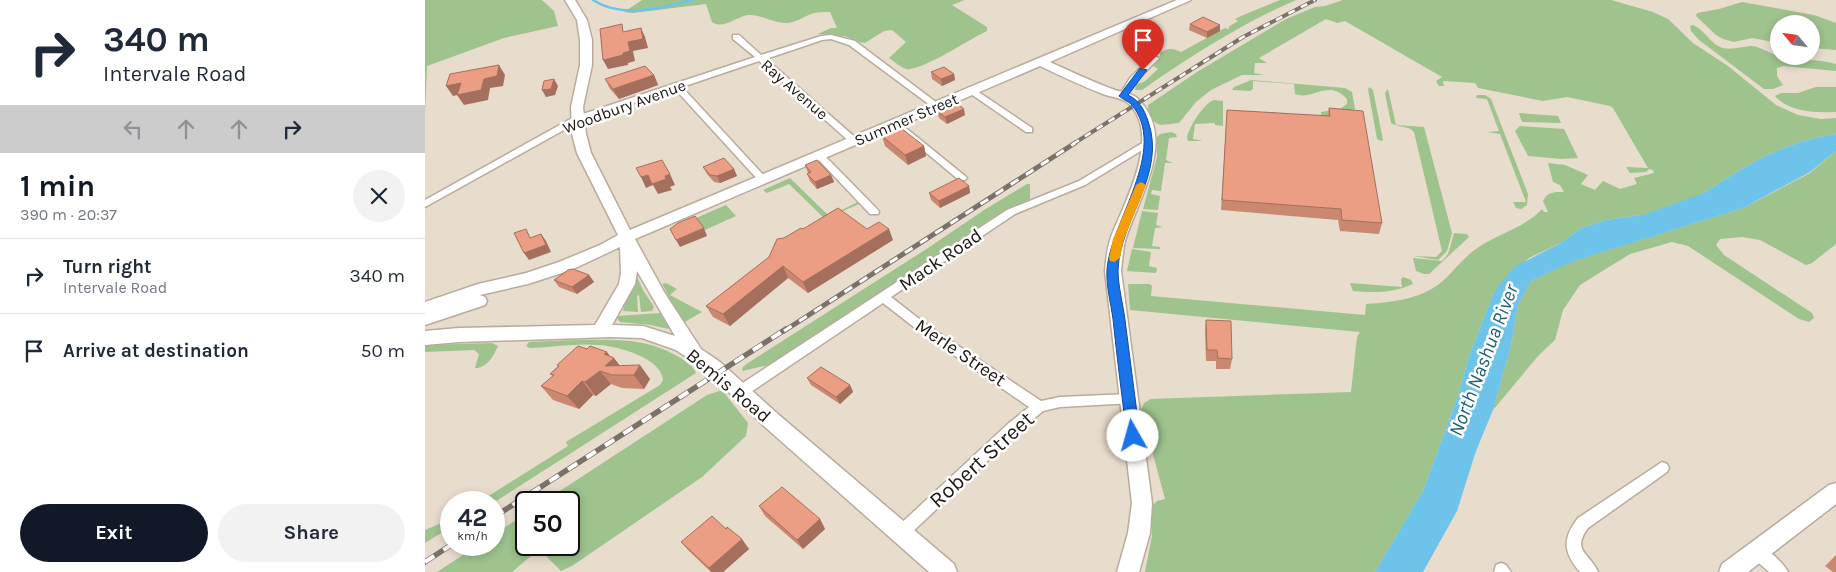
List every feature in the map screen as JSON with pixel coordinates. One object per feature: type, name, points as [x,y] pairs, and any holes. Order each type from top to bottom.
[{"type":"main road","points":[[570,0],[582,20],[587,52],[577,107],[579,134],[584,153],[658,295],[695,353]]},
{"type":"main road","name":"Summer Street","points":[[444,308],[493,295],[528,278],[572,263],[627,237],[1186,0]]},
{"type":"main road","points":[[1040,62],[1108,92],[1134,101],[1147,127],[1149,142],[1140,188],[1118,239],[1113,271],[1142,503],[1139,533],[1128,572]]},
{"type":"main road","points":[[599,331],[627,284],[629,273],[627,237]]},
{"type":"main road","points":[[425,307],[433,296],[444,308],[443,326],[446,332],[459,335]]},
{"type":"main road","points":[[425,319],[444,308]]},
{"type":"main road","name":"Bemis Road","points":[[429,336],[599,331],[650,334],[682,345],[695,353],[945,572]]},
{"type":"main road","points":[[1730,572],[1836,492]]},
{"type":"street","name":"Ray Avenue","points":[[736,37],[854,141]]},
{"type":"street","name":"Woodbury Avenue","points":[[425,204],[577,119],[821,38],[835,38],[852,43],[937,106]]},
{"type":"street","points":[[1123,96],[1133,80],[1155,58]]},
{"type":"street","points":[[676,86],[763,180]]},
{"type":"street","points":[[971,90],[1029,130]]},
{"type":"street","points":[[896,123],[961,178]]},
{"type":"street","name":"Mack Road","points":[[740,392],[1011,212],[1082,183],[1149,142]]},
{"type":"street","points":[[820,156],[874,212]]},
{"type":"street","name":"Merle Street","points":[[883,296],[923,328],[1039,407]]},
{"type":"street","name":"Robert Street","points":[[901,533],[1014,427],[1039,407],[1052,402],[1129,398]]},
{"type":"street","points":[[1590,572],[1581,563],[1572,546],[1574,535],[1580,526],[1662,468]]},
{"type":"street","points":[[1757,552],[1780,572]]},
{"type":"green space","points":[[425,0],[542,0],[554,11],[558,26],[504,38],[427,66],[425,114]]},
{"type":"green space","points":[[642,0],[965,0],[952,5],[987,27],[987,31],[933,60],[913,69],[906,69],[889,58],[906,42],[892,30],[884,31],[865,43],[845,36],[818,34],[831,28],[837,28],[830,12],[813,13],[789,23],[776,22],[748,15],[721,25],[712,22],[706,4],[633,13],[624,12]]},
{"type":"green space","points":[[1280,0],[1296,0],[1256,19],[1217,41],[1142,90],[1135,90],[1136,84],[1144,82],[1158,69],[1153,66],[1163,51],[1170,49],[1181,52],[1225,28],[1230,28],[1228,27],[1238,21],[1235,19]]},
{"type":"green space","points":[[1343,0],[1611,0],[1653,12],[1668,19],[1693,43],[1728,66],[1776,105],[1798,115],[1821,119],[1836,118],[1836,134],[1815,138],[1776,151],[1706,191],[1685,208],[1665,216],[1641,215],[1606,220],[1581,228],[1561,243],[1529,258],[1494,292],[1469,356],[1458,396],[1423,491],[1375,572],[1145,572],[1152,536],[1152,506],[1157,501],[1165,499],[1141,410],[1144,403],[1151,399],[1351,392],[1357,337],[1360,332],[1130,310],[1128,284],[1150,284],[1152,286],[1151,296],[1365,315],[1366,304],[1408,298],[1437,286],[1474,250],[1520,226],[1542,209],[1544,212],[1548,212],[1543,201],[1547,195],[1564,192],[1560,185],[1553,182],[1548,163],[1565,165],[1588,175],[1581,184],[1595,190],[1603,181],[1620,189],[1637,184],[1634,178],[1654,173],[1653,170],[1649,169],[1646,172],[1630,173],[1626,167],[1648,168],[1613,108],[1610,106],[1567,97],[1543,101],[1478,88],[1475,83],[1443,81],[1444,86],[1439,86],[1436,81],[1442,77],[1345,21],[1337,23],[1326,19],[1259,58],[1267,63],[1255,63],[1254,73],[1265,75],[1242,75],[1211,90],[1196,102],[1179,123],[1161,125],[1151,118],[1148,105],[1197,72],[1286,19],[1315,7]]},
{"type":"green space","points":[[1742,2],[1814,15],[1770,15],[1770,41],[1752,38],[1734,42],[1716,35],[1696,16],[1697,13]]},
{"type":"green space","points":[[1820,17],[1836,23],[1836,50],[1820,49]]},
{"type":"green space","points":[[1690,26],[1697,27],[1715,44],[1723,48],[1734,49],[1754,46],[1770,52],[1770,65],[1820,65],[1820,61],[1822,61],[1836,64],[1836,71],[1783,66],[1777,68],[1777,76],[1783,85],[1773,89],[1764,89],[1699,40],[1691,31]]},
{"type":"green space","points":[[1251,80],[1345,88],[1352,92],[1355,109],[1323,126],[1321,112],[1340,109],[1347,104],[1347,99],[1340,93],[1327,90],[1302,95],[1295,94],[1294,84],[1253,81],[1253,89],[1250,91],[1232,90],[1234,87]]},
{"type":"green space","points":[[1370,87],[1373,90],[1383,140],[1381,141],[1377,139],[1368,89]]},
{"type":"green space","points":[[1816,87],[1836,87],[1836,112],[1812,112],[1795,108],[1775,96],[1781,93],[1798,93]]},
{"type":"green space","points":[[1388,89],[1396,125],[1424,127],[1452,233],[1447,251],[1438,260],[1413,256],[1436,257],[1442,251],[1414,132],[1409,128],[1397,126],[1391,123],[1385,93]]},
{"type":"green space","points":[[1477,95],[1485,95],[1491,99],[1528,194],[1527,205],[1521,209],[1516,208],[1513,202],[1526,202],[1500,134],[1487,132],[1499,131],[1487,99],[1476,98]]},
{"type":"green space","points":[[1214,100],[1223,101],[1223,126],[1215,125],[1215,123],[1195,124],[1193,139],[1203,141],[1188,141],[1188,134],[1194,122],[1206,105]]},
{"type":"green space","points":[[1519,113],[1558,116],[1561,123],[1522,122]]},
{"type":"green space","points":[[1520,126],[1564,129],[1578,158],[1561,159],[1528,156],[1515,131]]},
{"type":"green space","points":[[1171,132],[1176,134],[1177,137],[1169,138],[1166,160],[1173,163],[1165,163],[1161,191],[1152,190],[1151,194],[1160,196],[1158,210],[1143,209],[1157,157],[1156,138],[1160,134]]},
{"type":"green space","points":[[1836,151],[1836,244],[1812,263],[1806,265],[1760,240],[1742,237],[1720,239],[1716,245],[1724,255],[1812,313],[1814,318],[1809,322],[1799,319],[1688,246],[1672,242],[1630,254],[1580,285],[1563,310],[1555,340],[1538,356],[1493,410],[1511,345],[1518,305],[1531,281],[1573,261],[1743,208],[1810,173]]},
{"type":"green space","points":[[790,178],[829,216],[858,202],[859,204],[825,219],[789,184],[767,193],[763,190]]},
{"type":"green space","points":[[1027,184],[1030,184],[1030,199],[992,218],[769,365],[742,371],[743,367],[748,363]]},
{"type":"green space","points":[[726,205],[736,216],[705,230],[696,218]]},
{"type":"green space","points":[[1142,211],[1158,213],[1156,225],[1163,227],[1155,228],[1152,246],[1160,247],[1160,249],[1133,248]]},
{"type":"green space","points":[[1454,233],[1467,234],[1469,237],[1429,274],[1416,271],[1413,258],[1442,261],[1448,254]]},
{"type":"green space","points":[[1132,249],[1151,252],[1149,266],[1157,268],[1156,273],[1127,271]]},
{"type":"green space","points":[[637,277],[654,307],[652,311],[641,312],[639,295],[637,296],[638,312],[623,311]]},
{"type":"green space","points":[[1403,277],[1411,280],[1413,284],[1406,287],[1383,292],[1353,291],[1350,283],[1402,287],[1401,279]]},
{"type":"green space","points":[[666,283],[677,289],[670,295],[702,312],[683,323],[662,284]]},
{"type":"green space","points":[[660,313],[668,329],[651,325],[620,322],[617,318],[617,316]]},
{"type":"green space","points":[[603,340],[641,343],[679,357],[691,365],[696,373],[505,496],[505,491],[496,491],[568,446],[566,442],[660,385],[663,380],[661,372],[655,365],[627,351],[607,346],[591,345],[530,348],[526,346],[529,342]]},
{"type":"green space","points":[[492,343],[498,346],[495,353],[488,363],[478,368],[475,368],[479,354],[474,350],[425,352],[425,345]]},
{"type":"green space","points":[[722,390],[748,423],[746,436],[702,477],[572,566],[561,571],[546,556],[580,556],[580,491],[560,491],[707,395]]},
{"type":"green space","points":[[515,521],[515,556],[531,556],[512,572],[437,572],[461,556],[505,556],[505,527]]},
{"type":"green space","points":[[440,524],[440,534],[425,543],[425,530]]},
{"type":"water","points":[[1836,134],[1836,151],[1810,172],[1743,208],[1574,261],[1531,281],[1518,305],[1511,345],[1493,410],[1476,451],[1457,511],[1423,572],[1375,572],[1423,491],[1458,396],[1469,356],[1494,292],[1514,267],[1561,243],[1581,228],[1606,220],[1641,215],[1665,216],[1685,208],[1706,191],[1776,151],[1815,138]]},
{"type":"building","points":[[1203,17],[1220,25],[1207,32],[1190,24]]},
{"type":"building","points":[[622,24],[623,32],[641,28],[643,39],[628,42],[630,51],[623,53],[623,55],[603,60],[600,29]]},
{"type":"building","points":[[499,65],[497,76],[484,79],[481,90],[457,95],[461,83],[446,86],[450,74]]},
{"type":"building","points":[[645,66],[654,75],[613,89],[605,79]]},
{"type":"building","points":[[944,67],[954,74],[941,79],[931,72]]},
{"type":"building","points":[[554,79],[551,89],[542,90],[544,81]]},
{"type":"building","points":[[956,103],[964,109],[945,117],[937,111]]},
{"type":"building","points":[[1329,108],[1363,111],[1382,223],[1342,220],[1341,209],[1222,200],[1227,110],[1330,116]]},
{"type":"building","points":[[901,128],[924,146],[905,155],[882,136]]},
{"type":"building","points":[[724,158],[734,169],[717,176],[710,175],[703,167]]},
{"type":"building","points":[[662,160],[670,174],[665,176],[666,179],[652,184],[648,175],[641,177],[636,168]]},
{"type":"building","points":[[817,160],[831,175],[815,182],[807,174],[811,172],[805,165]]},
{"type":"building","points":[[959,178],[969,186],[939,201],[929,193]]},
{"type":"building","points":[[838,208],[867,229],[879,222],[889,229],[803,282],[783,266],[723,314],[706,306],[769,257],[777,239],[784,238],[801,228],[803,229]]},
{"type":"building","points":[[695,216],[704,228],[676,240],[670,229],[678,223]]},
{"type":"building","points":[[526,229],[530,238],[541,234],[546,245],[524,253],[514,233]]},
{"type":"building","points":[[573,269],[589,275],[572,287],[554,280],[568,270]]},
{"type":"building","points":[[1206,320],[1231,321],[1232,359],[1218,358],[1217,350],[1207,350]]},
{"type":"building","points":[[578,346],[587,349],[590,346],[607,352],[604,354],[614,358],[605,366],[640,365],[634,375],[612,375],[600,371],[585,382],[582,381],[567,396],[541,386],[554,375],[550,374],[559,366],[557,365]]},
{"type":"building","points":[[821,367],[850,385],[836,397],[807,378]]},
{"type":"building","points":[[782,487],[820,519],[797,540],[759,506]]},
{"type":"building","points":[[712,516],[726,529],[727,527],[742,539],[709,568],[681,542]]},
{"type":"waterway","points":[[593,0],[604,6],[629,10],[655,9],[692,0]]},
{"type":"waterway","name":"North Nashua River","points":[[1634,225],[1712,195]]},
{"type":"railway","points":[[1073,144],[1243,37],[1315,0]]},
{"type":"railway","points":[[784,331],[1075,143]]},
{"type":"railway","points":[[505,510],[786,329]]},
{"type":"railway","points":[[425,562],[440,552]]},
{"type":"slow traffic","points":[[1114,258],[1118,239],[1141,185]]},
{"type":"route","points":[[1133,436],[1113,271],[1118,239],[1137,197],[1148,155],[1149,134],[1147,127],[1134,101],[1123,96],[1133,80],[1143,70]]}]
